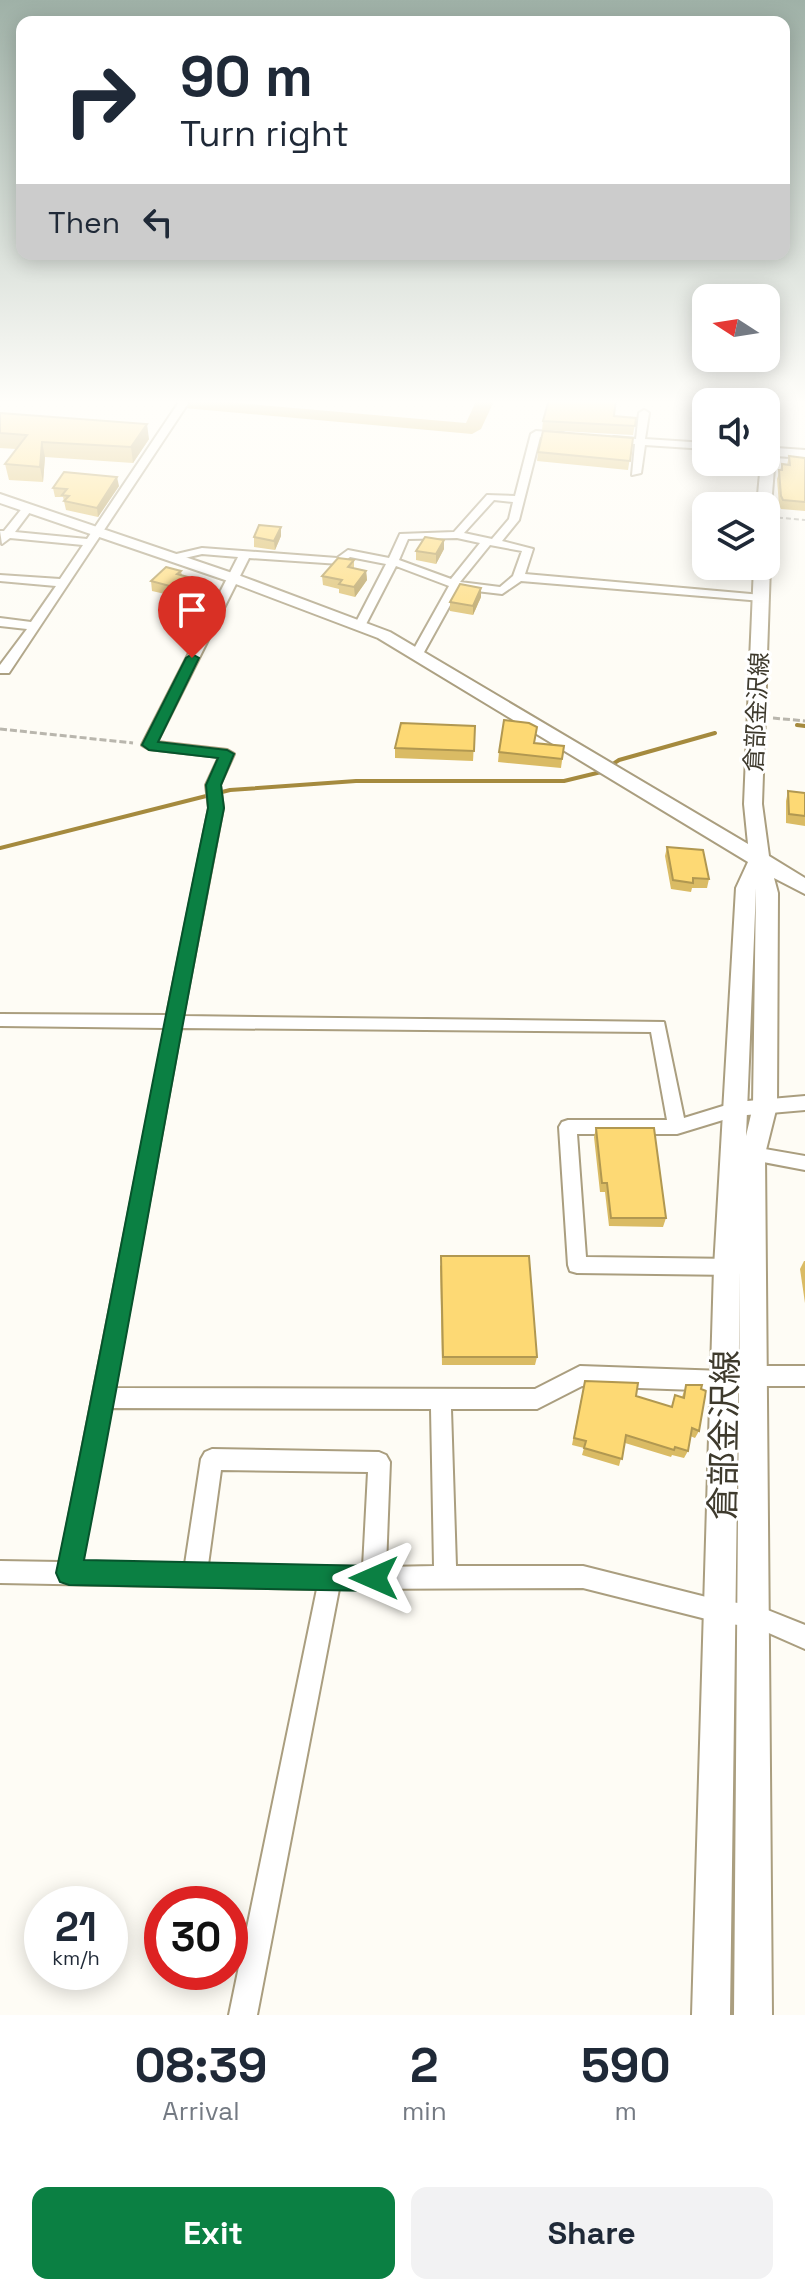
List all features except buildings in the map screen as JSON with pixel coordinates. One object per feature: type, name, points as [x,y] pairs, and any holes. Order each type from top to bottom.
[{"type":"main road","points":[[0,498],[93,537],[233,578],[384,635],[805,887]]},
{"type":"main road","name":"倉部金沢線","points":[[741,1267],[753,1154],[765,1106],[768,893],[759,858],[753,804],[762,580]]},
{"type":"main road","name":"倉部金沢線","points":[[711,2015],[722,1612],[738,1379],[741,1267],[736,1109],[746,888],[759,858]]},
{"type":"main road","name":"倉部金沢線","points":[[738,1379],[755,1616],[753,2015]]},
{"type":"street","points":[[0,669],[5,670],[123,493]]},
{"type":"street","points":[[417,654],[454,584],[514,520],[521,493]]},
{"type":"street","points":[[457,535],[491,497],[519,499]]},
{"type":"street","points":[[2,538],[28,508]]},
{"type":"street","points":[[172,558],[202,551],[340,561],[348,553],[394,562],[454,584],[502,591],[518,577],[528,549],[457,535],[404,536],[394,562],[360,626]]},
{"type":"street","points":[[2,538],[93,537]]},
{"type":"street","points":[[69,1573],[172,1022],[216,808],[213,785],[227,754],[149,745],[245,554]]},
{"type":"street","points":[[518,577],[762,598]]},
{"type":"street","points":[[0,578],[62,583]]},
{"type":"street","points":[[0,622],[34,626]]},
{"type":"street","points":[[0,1020],[658,1026],[677,1127]]},
{"type":"street","points":[[741,1267],[577,1265],[568,1127],[677,1127],[736,1109],[805,1103]]},
{"type":"street","points":[[753,1154],[805,1163]]},
{"type":"street","points":[[104,1398],[537,1399],[580,1376],[738,1379],[805,1376]]},
{"type":"street","points":[[441,1401],[445,1578]]},
{"type":"street","points":[[195,1574],[212,1459],[379,1462],[374,1578]]},
{"type":"street","points":[[0,1572],[330,1578],[583,1577],[722,1612],[755,1616],[805,1637]]},
{"type":"street","points":[[243,2015],[330,1578]]},
{"type":"path","points":[[780,517],[805,520]]},
{"type":"path","points":[[758,716],[805,721]]},
{"type":"path","points":[[0,729],[149,745]]},
{"type":"waterway","points":[[797,725],[805,726]]},
{"type":"waterway","points":[[0,848],[230,790],[356,781],[564,781],[601,772],[619,760],[715,733]]},
{"type":"route","points":[[192,658],[149,745],[227,754],[213,785],[216,808],[172,1022],[69,1573],[374,1578]]}]
